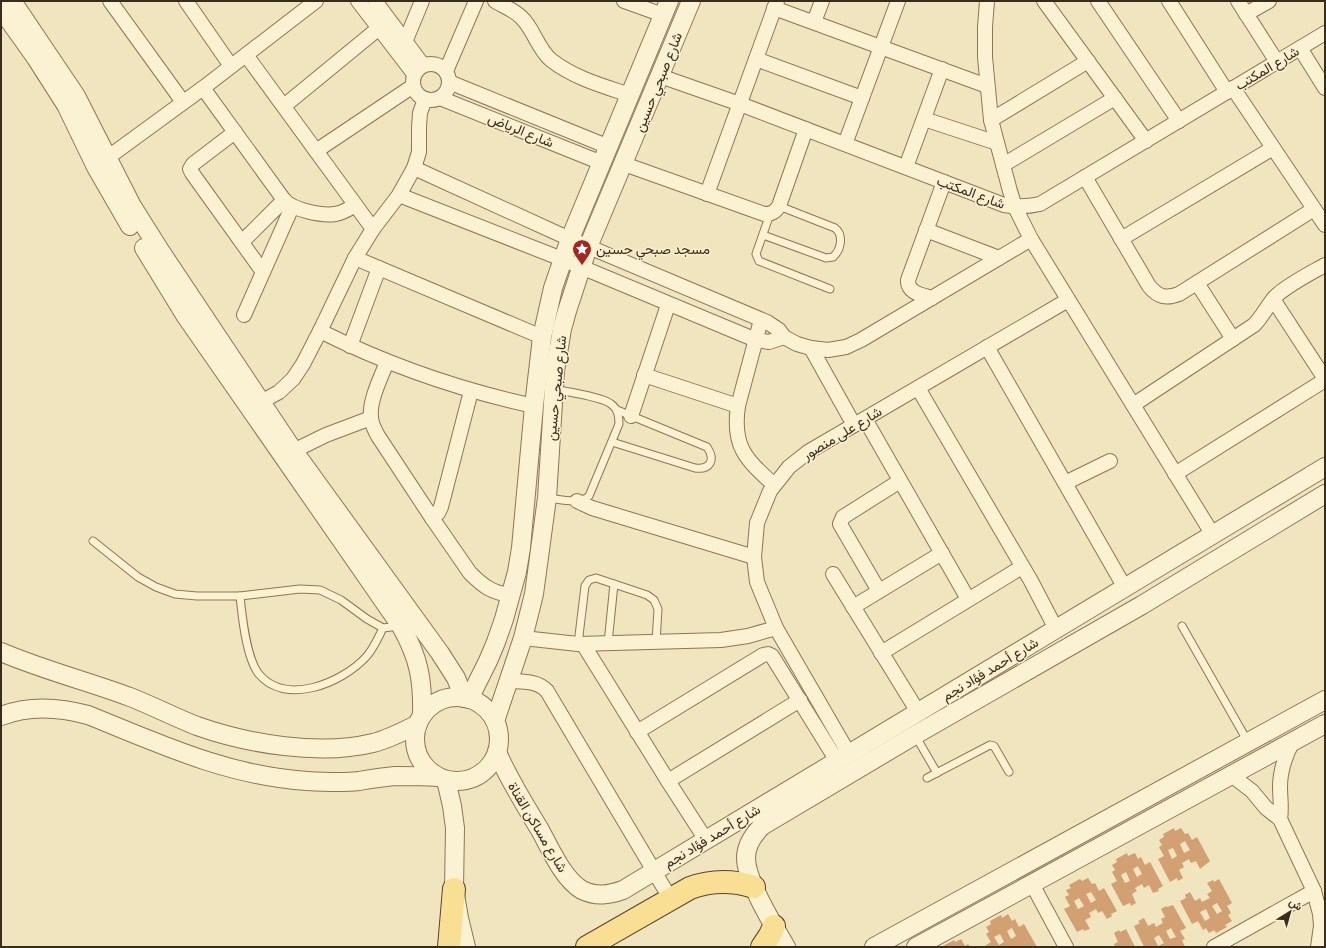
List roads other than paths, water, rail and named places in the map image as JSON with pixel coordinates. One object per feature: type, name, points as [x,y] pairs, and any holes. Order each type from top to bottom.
[{"type":"main road","points":[[588,947],[670,898],[690,888],[711,882],[733,882],[754,887]]},
{"type":"main road","points":[[449,947],[454,889]]},
{"type":"main road","points":[[762,947],[774,926]]},
{"type":"street","points":[[12,1],[76,96],[102,163]]},
{"type":"street","points":[[110,1],[183,102]]},
{"type":"street","points":[[186,1],[231,66]]},
{"type":"street","points":[[102,163],[246,55],[301,5],[316,1]]},
{"type":"street","points":[[358,1],[417,75]]},
{"type":"street","points":[[374,1],[406,42],[417,75],[420,96],[430,100],[440,98],[445,94],[448,88],[448,76],[476,1]]},
{"type":"street","points":[[406,42],[422,1]]},
{"type":"street","points":[[495,1],[522,17],[540,48],[551,59],[565,69],[586,80],[630,95]]},
{"type":"street","points":[[624,1],[666,8]]},
{"type":"street","name":"شارع صبحي حسين","points":[[495,721],[523,638],[537,579],[546,498],[554,389],[562,329],[580,268],[588,247],[691,1]]},
{"type":"street","points":[[814,22],[822,1]]},
{"type":"street","points":[[845,144],[898,1]]},
{"type":"street","points":[[987,1],[985,57],[991,120],[1015,207],[1031,239],[1213,535]]},
{"type":"street","points":[[1044,1],[1146,141]]},
{"type":"street","points":[[1098,1],[1179,121]]},
{"type":"street","points":[[1169,1],[1230,90],[1273,148],[1325,225]]},
{"type":"street","points":[[1238,1],[1277,62]]},
{"type":"street","points":[[1246,14],[1270,1]]},
{"type":"street","points":[[708,194],[775,4],[814,22],[988,86]]},
{"type":"street","name":"شارع صبحي حسين","points":[[466,698],[488,661],[511,596],[521,548],[542,337],[553,288],[570,239],[666,8]]},
{"type":"street","points":[[1,9],[36,58],[102,163],[146,229],[254,403],[401,626],[418,664],[422,692],[420,720]]},
{"type":"street","points":[[284,106],[379,28]]},
{"type":"street","name":"شارع المكتب","points":[[660,76],[740,104],[1004,205],[1027,207],[1040,204],[1325,33]]},
{"type":"street","points":[[1300,48],[1325,88]]},
{"type":"street","points":[[246,55],[373,229]]},
{"type":"street","points":[[756,59],[862,98]]},
{"type":"street","points":[[991,120],[1088,61]]},
{"type":"street","points":[[316,151],[417,75],[429,63],[441,66],[448,76]]},
{"type":"street","points":[[906,167],[942,69]]},
{"type":"street","name":"شارع الرياض","points":[[448,76],[605,155]]},
{"type":"street","points":[[203,88],[288,203],[301,210],[330,214],[346,210],[355,205]]},
{"type":"street","name":"شارع الرياض","points":[[440,98],[605,155]]},
{"type":"street","points":[[1003,165],[1115,98]]},
{"type":"street","points":[[254,403],[279,392],[303,364],[355,258],[373,229],[399,195],[414,168],[419,152],[418,127],[420,113],[425,99]]},
{"type":"street","points":[[924,119],[997,143]]},
{"type":"street","points":[[624,164],[764,214],[775,210],[806,129]]},
{"type":"street","points":[[235,132],[193,164],[190,169],[263,272]]},
{"type":"street","points":[[1121,239],[1273,148]]},
{"type":"street","points":[[414,168],[588,247],[761,320],[773,326],[779,330],[784,337],[797,344],[811,348],[828,350],[846,347],[862,340],[1031,239]]},
{"type":"street","points":[[1084,177],[1149,286],[1154,293],[1162,297],[1171,297],[1180,294],[1314,209]]},
{"type":"street","points":[[932,298],[912,291],[907,284],[944,182]]},
{"type":"street","points":[[399,195],[756,340],[769,342],[784,337]]},
{"type":"street","points":[[242,242],[288,203]]},
{"type":"street","points":[[244,315],[263,272],[288,203]]},
{"type":"street","points":[[926,230],[999,258]]},
{"type":"street","points":[[355,258],[542,337]]},
{"type":"street","points":[[1133,405],[1233,339],[1260,319],[1273,300],[1284,290],[1325,264]]},
{"type":"street","points":[[350,346],[379,268]]},
{"type":"street","points":[[1197,283],[1233,339]]},
{"type":"street","name":"شارع على منصور","points":[[843,758],[776,628],[757,582],[754,557],[757,523],[770,491],[790,467],[808,452],[1068,300]]},
{"type":"street","points":[[1175,474],[1325,380],[1273,300]]},
{"type":"street","points":[[631,416],[668,305]]},
{"type":"street","points":[[761,320],[738,406],[736,431],[745,455],[752,465],[774,485]]},
{"type":"street","points":[[320,331],[387,362],[471,391],[534,406]]},
{"type":"street","points":[[987,347],[1125,588]]},
{"type":"street","points":[[811,348],[900,481],[968,600]]},
{"type":"street","points":[[387,362],[374,400],[371,418],[378,436],[470,573],[492,591],[511,596]]},
{"type":"street","points":[[644,375],[738,406]]},
{"type":"street","points":[[918,388],[1022,567],[1056,629]]},
{"type":"street","points":[[432,518],[438,513],[441,507],[471,391]]},
{"type":"street","points":[[288,453],[337,430],[371,418]]},
{"type":"street","points":[[288,453],[431,641],[456,678],[466,698]]},
{"type":"street","points":[[1065,483],[1110,461]]},
{"type":"street","name":"شارع أحمد فؤاد نجم","points":[[654,871],[1325,467]]},
{"type":"street","points":[[879,591],[840,524],[843,517],[900,481]]},
{"type":"street","name":"شارع أحمد فؤاد نجم","points":[[786,947],[749,875],[746,857],[751,840],[762,826],[915,735],[1142,605],[1325,494]]},
{"type":"street","points":[[578,501],[592,508],[754,557]]},
{"type":"street","points":[[853,607],[942,553]]},
{"type":"street","points":[[881,653],[1022,567]]},
{"type":"street","points":[[833,574],[918,712]]},
{"type":"street","points":[[523,638],[581,644],[735,639],[762,633],[776,628]]},
{"type":"street","points":[[581,644],[706,840]]},
{"type":"street","points":[[1,652],[130,698],[197,726],[247,740],[319,748],[358,746],[389,738],[420,720]]},
{"type":"street","points":[[638,732],[766,654],[772,656],[800,700],[843,758]]},
{"type":"street","points":[[508,681],[533,683],[543,687],[547,691],[670,898]]},
{"type":"street","points":[[1,716],[32,709],[60,709],[74,711],[88,715],[199,759],[235,770],[282,778],[332,782],[358,781],[396,776],[442,778],[455,782],[464,781],[477,776],[488,768],[494,761],[497,752],[499,736],[495,721],[484,707],[466,698],[455,697],[445,699],[432,705],[420,720],[415,732],[415,741],[418,754],[424,765],[442,778],[452,806],[455,828],[454,889],[466,947]]},
{"type":"street","points":[[668,781],[800,700]]},
{"type":"street","points":[[874,947],[1325,700]]},
{"type":"street","points":[[916,947],[1320,727],[1315,722],[1314,718],[1305,711]]},
{"type":"street","points":[[1280,819],[1280,785],[1282,767],[1293,741]]},
{"type":"street","name":"شارع مساكن القناة","points":[[497,752],[507,774],[565,873],[580,889],[591,894],[613,894],[623,890],[654,871]]},
{"type":"street","points":[[1231,775],[1252,790],[1266,808],[1280,819],[1314,891],[1319,909],[1320,926],[1318,947]]},
{"type":"street","points":[[1032,884],[1066,947]]},
{"type":"street","points":[[1214,947],[1314,891]]},
{"type":"lane","points":[[763,235],[826,258],[836,255],[842,238],[836,228],[775,210],[763,235],[756,254],[759,261],[830,289]]},
{"type":"lane","points":[[554,389],[607,401],[617,410],[707,447],[711,453],[712,460],[708,466],[702,469],[695,468],[612,442]]},
{"type":"lane","points":[[546,498],[578,501],[586,499],[591,492],[619,424],[617,410]]},
{"type":"lane","points":[[93,541],[138,577],[156,587],[175,594],[197,596],[240,596],[300,589],[320,590],[340,600],[383,628],[401,626]]},
{"type":"lane","points":[[581,644],[586,582],[596,578],[647,594],[654,600],[658,609],[656,642]]},
{"type":"lane","points":[[608,643],[614,584]]},
{"type":"lane","points":[[240,596],[243,626],[252,660],[258,672],[271,684],[287,690],[302,690],[324,684],[350,670],[366,657],[377,643],[383,628]]},
{"type":"lane","points":[[1182,626],[1248,742]]},
{"type":"lane","points":[[915,735],[937,773]]},
{"type":"lane","points":[[927,778],[990,745],[994,746],[1009,772]]},
{"type":"place","name":"مسجد صبحي حسين","points":[[582,266]]}]
